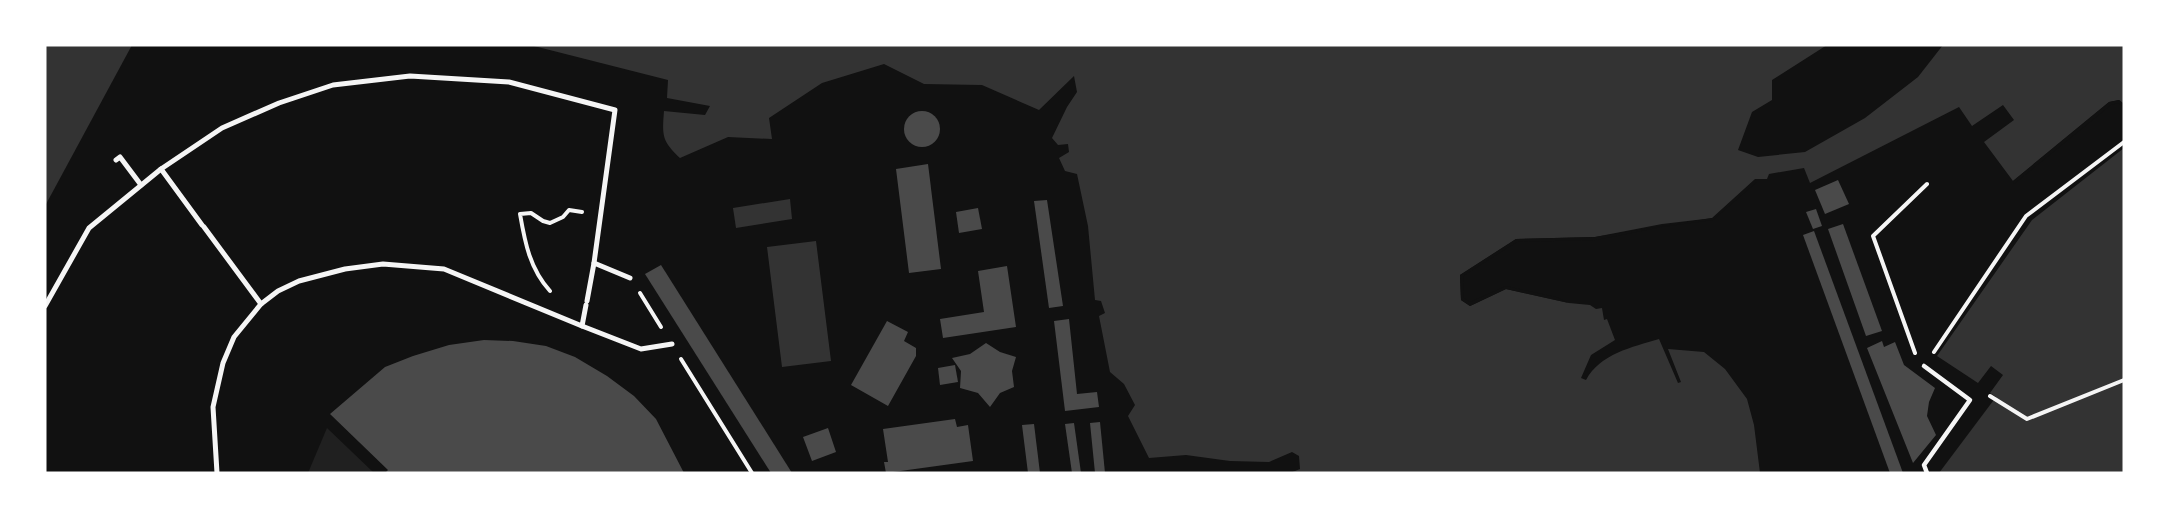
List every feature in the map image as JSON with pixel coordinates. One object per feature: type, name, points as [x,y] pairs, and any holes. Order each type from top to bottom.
[{"type":"street","points":[[45,306],[89,228],[161,169],[222,128],[279,103],[333,85],[410,76],[509,82],[615,110],[594,263],[582,327]]},
{"type":"street","points":[[116,160],[120,157],[141,185]]},
{"type":"street","points":[[161,169],[261,304]]},
{"type":"street","points":[[594,263],[630,278]]},
{"type":"street","points":[[217,473],[213,407],[223,363],[234,337],[261,304],[278,291],[299,281],[382,264],[444,269],[582,327],[641,349],[672,344]]},
{"type":"lane","points":[[1924,366],[1970,400],[1924,465],[1927,473]]},
{"type":"path","points":[[1924,366],[2026,216],[2124,142]]},
{"type":"path","points":[[1917,361],[1873,236],[1928,184]]},
{"type":"path","points":[[553,294],[539,279],[526,248],[520,214],[531,213],[549,223],[563,217],[569,210]]},
{"type":"path","points":[[653,313],[752,473]]},
{"type":"path","points":[[1990,396],[2027,419],[2124,380]]},
{"type":"shaded area","points":[[45,45],[132,45],[45,206]]},
{"type":"shaded area","points":[[530,45],[2124,45],[2124,104],[2119,100],[2109,102],[2013,181],[1984,142],[2014,120],[2003,105],[1972,126],[1959,107],[1810,183],[1804,168],[1769,174],[1767,179],[1755,180],[1713,218],[1662,224],[1595,237],[1516,239],[1460,275],[1461,300],[1470,306],[1506,289],[1569,303],[1590,305],[1596,309],[1602,308],[1604,320],[1607,319],[1615,340],[1591,355],[1581,378],[1586,380],[1592,371],[1608,358],[1659,339],[1678,383],[1681,382],[1668,349],[1704,352],[1725,369],[1747,399],[1754,425],[1760,473],[1290,473],[1300,469],[1299,456],[1292,452],[1269,462],[1230,461],[1186,455],[1149,458],[1128,416],[1135,405],[1124,384],[1110,372],[1099,316],[1105,313],[1101,301],[1095,300],[1088,226],[1077,174],[1065,171],[1059,158],[1069,152],[1068,144],[1058,145],[1052,138],[1077,92],[1074,76],[1039,110],[982,85],[924,84],[884,64],[822,83],[769,118],[772,139],[728,137],[680,158],[664,138],[664,111],[705,115],[710,106],[667,98],[668,80]]},
{"type":"shaded area","points":[[2124,148],[2124,473],[1939,473],[1996,397],[1990,393],[2003,375],[1991,366],[1978,383],[1937,356],[2032,220]]},
{"type":"shaded area","points":[[790,199],[792,219],[736,228],[733,208]]},
{"type":"shaded area","points":[[816,241],[831,361],[782,367],[767,247]]},
{"type":"shaded area","points":[[327,428],[374,473],[308,473]]},
{"type":"pier","points":[[1827,45],[1943,45],[1918,77],[1865,118],[1805,152],[1758,157],[1738,150],[1752,112],[1772,100],[1772,80]]},
{"type":"pier","points":[[2119,100],[2124,107],[2118,103],[2111,105],[2014,184],[2013,181],[2109,102]]},
{"type":"pier","points":[[1755,179],[1767,179],[1767,182],[1757,182],[1713,220],[1596,240],[1517,242],[1463,276],[1464,298],[1470,302],[1506,286],[1556,297],[1569,303],[1506,289],[1470,306],[1461,300],[1460,275],[1516,239],[1595,237],[1712,218]]},
{"type":"building","points":[[922,111],[935,116],[940,129],[935,142],[922,147],[909,142],[904,129],[909,116]]},
{"type":"building","points":[[928,164],[941,269],[909,273],[896,169]]},
{"type":"building","points":[[1838,180],[1849,204],[1825,214],[1815,190]]},
{"type":"building","points":[[1047,200],[1063,306],[1049,308],[1034,201]]},
{"type":"building","points":[[978,208],[982,229],[959,233],[956,212]]},
{"type":"building","points":[[1816,209],[1822,226],[1813,229],[1806,212]]},
{"type":"building","points":[[1843,224],[1882,331],[1866,336],[1828,229]]},
{"type":"building","points":[[1814,231],[1903,473],[1890,473],[1803,235]]},
{"type":"building","points":[[661,265],[792,473],[771,473],[645,274]]},
{"type":"building","points":[[1007,266],[1016,327],[943,338],[940,319],[984,312],[978,271]]},
{"type":"building","points":[[1069,319],[1077,394],[1097,392],[1099,407],[1065,411],[1054,321]]},
{"type":"building","points":[[887,321],[908,332],[904,341],[916,348],[916,356],[888,406],[851,385]]},
{"type":"building","points":[[484,340],[546,346],[575,357],[607,376],[634,396],[656,419],[684,473],[385,473],[388,470],[330,414],[385,367],[449,345]]},
{"type":"building","points":[[1882,341],[1884,347],[1895,342],[1904,365],[1935,388],[1929,402],[1927,416],[1936,435],[1913,463],[1867,348]]},
{"type":"building","points":[[986,343],[1000,352],[1016,357],[1012,371],[1014,387],[1000,393],[990,407],[978,393],[960,388],[961,371],[952,358],[970,354]]},
{"type":"building","points":[[955,365],[958,382],[940,385],[938,368]]},
{"type":"building","points":[[955,419],[957,427],[968,425],[973,461],[886,473],[884,462],[888,462],[883,429]]},
{"type":"building","points":[[1100,422],[1105,473],[1095,473],[1090,423]]},
{"type":"building","points":[[1074,423],[1081,473],[1072,473],[1065,424]]},
{"type":"building","points":[[1034,424],[1040,473],[1028,473],[1022,425]]},
{"type":"building","points":[[828,428],[836,452],[812,461],[803,437]]}]
